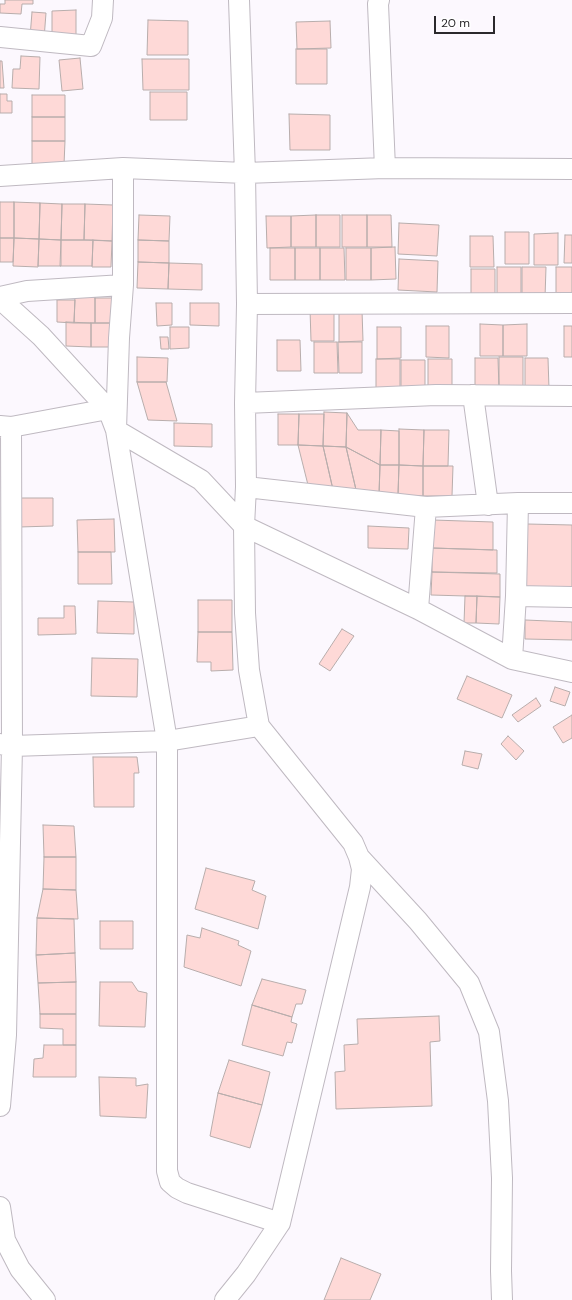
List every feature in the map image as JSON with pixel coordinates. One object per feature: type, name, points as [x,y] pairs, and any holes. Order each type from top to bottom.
[{"type":"street","points":[[0,37],[91,46],[102,18],[104,0]]},
{"type":"street","points":[[225,1300],[246,1274],[280,1223],[360,886],[362,869],[353,843],[259,726],[249,670],[245,613],[244,526],[246,487],[246,173],[239,0]]},
{"type":"street","points":[[379,0],[384,168]]},
{"type":"street","points":[[116,430],[119,338],[123,285],[123,168]]},
{"type":"street","points":[[0,176],[123,168],[246,173],[384,168],[572,169]]},
{"type":"street","points":[[0,298],[27,291],[123,285]]},
{"type":"street","points":[[0,298],[41,336],[108,408],[116,430],[167,741],[167,1171],[170,1182],[177,1188],[187,1193],[280,1223]]},
{"type":"street","points":[[247,304],[572,304]]},
{"type":"street","points":[[245,403],[436,395],[572,396]]},
{"type":"street","points":[[473,395],[488,505]]},
{"type":"street","points":[[0,1106],[3,1035],[6,745],[6,427],[108,408]]},
{"type":"street","points":[[116,430],[202,480],[244,526],[418,609],[512,659],[572,672]]},
{"type":"street","points":[[246,487],[426,507],[572,502]]},
{"type":"street","points":[[512,659],[516,596],[518,503]]},
{"type":"street","points":[[418,609],[426,507]]},
{"type":"street","points":[[516,596],[572,597]]},
{"type":"street","points":[[6,745],[167,741],[259,726]]},
{"type":"street","points":[[359,857],[418,921],[469,983],[489,1032],[498,1101],[502,1178],[502,1300]]},
{"type":"street","points":[[0,1207],[5,1240],[20,1269],[42,1299]]},
{"type":"building","points":[[5,0],[33,0],[33,4],[22,4],[21,14],[0,13],[0,4],[5,4]]},
{"type":"building","points":[[76,10],[76,40],[52,39],[52,11]]},
{"type":"building","points":[[32,12],[46,13],[44,39],[30,37]]},
{"type":"building","points":[[148,20],[188,21],[188,55],[147,55]]},
{"type":"building","points":[[330,21],[331,48],[297,49],[296,22]]},
{"type":"building","points":[[296,49],[327,49],[327,84],[296,84]]},
{"type":"building","points":[[21,56],[40,57],[39,89],[12,88],[13,69],[20,69]]},
{"type":"building","points":[[80,58],[83,89],[62,91],[59,60]]},
{"type":"building","points":[[142,59],[189,59],[189,90],[143,90]]},
{"type":"building","points":[[0,61],[2,61],[4,88],[0,88]]},
{"type":"building","points":[[150,92],[187,92],[187,120],[150,120]]},
{"type":"building","points":[[0,94],[7,94],[7,101],[12,101],[12,113],[0,113]]},
{"type":"building","points":[[32,95],[65,95],[65,117],[32,117]]},
{"type":"building","points":[[289,114],[330,115],[330,150],[290,150]]},
{"type":"building","points":[[32,117],[65,117],[65,141],[32,141]]},
{"type":"building","points":[[32,141],[65,141],[64,165],[32,165]]},
{"type":"building","points":[[0,202],[14,202],[14,238],[0,238]]},
{"type":"building","points":[[14,202],[40,203],[39,239],[14,238]]},
{"type":"building","points":[[40,203],[62,204],[61,240],[39,239]]},
{"type":"building","points":[[62,204],[85,204],[84,240],[61,240]]},
{"type":"building","points":[[85,204],[113,205],[112,241],[84,240]]},
{"type":"building","points":[[139,215],[170,216],[169,241],[138,240]]},
{"type":"building","points":[[316,215],[316,247],[291,247],[291,216]]},
{"type":"building","points":[[316,215],[340,215],[340,247],[316,247]]},
{"type":"building","points":[[342,215],[367,215],[367,247],[342,247]]},
{"type":"building","points":[[367,215],[391,215],[392,247],[367,247]]},
{"type":"building","points":[[266,216],[291,216],[291,247],[267,248]]},
{"type":"building","points":[[399,223],[439,225],[437,256],[398,254]]},
{"type":"building","points":[[505,232],[529,232],[529,264],[505,264]]},
{"type":"building","points":[[558,233],[558,265],[534,265],[534,234]]},
{"type":"building","points":[[565,235],[572,235],[572,263],[564,263]]},
{"type":"building","points":[[470,236],[493,236],[494,267],[470,267]]},
{"type":"building","points":[[0,238],[14,238],[13,262],[0,262]]},
{"type":"building","points":[[14,238],[39,239],[38,267],[13,266]]},
{"type":"building","points":[[39,239],[61,240],[61,266],[38,266]]},
{"type":"building","points":[[61,240],[93,240],[92,266],[60,266]]},
{"type":"building","points":[[93,240],[112,241],[111,267],[92,267]]},
{"type":"building","points":[[138,240],[169,241],[169,263],[138,262]]},
{"type":"building","points":[[395,247],[396,279],[371,280],[371,248]]},
{"type":"building","points":[[270,248],[295,248],[295,280],[270,280]]},
{"type":"building","points":[[295,248],[320,248],[320,280],[295,280]]},
{"type":"building","points":[[320,248],[344,248],[345,280],[320,280]]},
{"type":"building","points":[[346,248],[371,248],[371,280],[346,280]]},
{"type":"building","points":[[399,259],[438,261],[437,292],[398,290]]},
{"type":"building","points":[[138,262],[169,263],[168,289],[137,288]]},
{"type":"building","points":[[169,263],[202,264],[202,290],[168,289]]},
{"type":"building","points":[[497,267],[521,267],[521,298],[497,298]]},
{"type":"building","points":[[522,267],[546,267],[545,298],[522,298]]},
{"type":"building","points":[[556,267],[572,267],[572,299],[556,299]]},
{"type":"building","points":[[471,269],[495,269],[495,300],[471,300]]},
{"type":"building","points":[[75,297],[95,297],[95,323],[74,323]]},
{"type":"building","points":[[95,298],[114,298],[113,323],[95,323]]},
{"type":"building","points":[[57,300],[75,300],[74,323],[57,322]]},
{"type":"building","points":[[156,303],[172,303],[172,325],[157,326]]},
{"type":"building","points":[[190,303],[219,303],[219,326],[190,325]]},
{"type":"building","points":[[310,309],[334,309],[334,341],[311,341]]},
{"type":"building","points":[[339,310],[362,310],[363,341],[339,342]]},
{"type":"building","points":[[66,322],[91,323],[91,347],[66,346]]},
{"type":"building","points":[[91,323],[113,323],[113,347],[91,347]]},
{"type":"building","points":[[480,324],[503,325],[503,356],[480,356]]},
{"type":"building","points":[[527,324],[527,356],[503,356],[503,325]]},
{"type":"building","points":[[426,326],[449,326],[449,358],[426,357]]},
{"type":"building","points":[[564,326],[572,326],[572,357],[564,357]]},
{"type":"building","points":[[170,327],[189,327],[189,348],[170,349]]},
{"type":"building","points":[[377,327],[401,327],[401,358],[377,359]]},
{"type":"building","points":[[160,337],[168,337],[169,349],[161,349]]},
{"type":"building","points":[[277,340],[300,340],[301,371],[277,371]]},
{"type":"building","points":[[314,342],[337,342],[338,373],[314,373]]},
{"type":"building","points":[[338,342],[362,342],[362,373],[339,373]]},
{"type":"building","points":[[137,357],[168,358],[167,382],[137,382]]},
{"type":"building","points":[[499,357],[523,357],[523,389],[499,389]]},
{"type":"building","points":[[475,358],[498,358],[499,389],[475,389]]},
{"type":"building","points":[[525,358],[548,358],[549,389],[525,389]]},
{"type":"building","points":[[376,359],[400,359],[400,390],[376,391]]},
{"type":"building","points":[[428,359],[452,359],[452,391],[428,390]]},
{"type":"building","points":[[401,360],[425,360],[425,391],[401,391]]},
{"type":"building","points":[[137,382],[166,382],[177,421],[148,420]]},
{"type":"building","points":[[324,412],[347,413],[346,447],[323,446]]},
{"type":"building","points":[[347,413],[358,430],[381,430],[380,465],[346,447]]},
{"type":"building","points":[[278,414],[299,414],[298,445],[278,445]]},
{"type":"building","points":[[299,414],[324,414],[323,446],[298,445]]},
{"type":"building","points":[[174,423],[212,424],[212,447],[174,446]]},
{"type":"building","points":[[399,429],[424,430],[423,466],[399,465]]},
{"type":"building","points":[[381,430],[399,431],[399,465],[380,465]]},
{"type":"building","points":[[424,430],[449,430],[448,466],[423,466]]},
{"type":"building","points":[[298,445],[323,446],[334,494],[310,493]]},
{"type":"building","points":[[323,446],[346,447],[357,494],[334,494]]},
{"type":"building","points":[[346,447],[380,465],[379,495],[357,494]]},
{"type":"building","points":[[380,465],[399,465],[398,495],[379,495]]},
{"type":"building","points":[[399,465],[423,466],[423,496],[398,495]]},
{"type":"building","points":[[423,466],[453,466],[452,496],[423,496]]},
{"type":"building","points":[[19,498],[53,498],[53,526],[19,527]]},
{"type":"building","points":[[114,519],[115,552],[78,552],[77,520]]},
{"type":"building","points":[[433,520],[493,522],[493,550],[432,548]]},
{"type":"building","points":[[527,524],[572,525],[572,594],[526,592]]},
{"type":"building","points":[[368,526],[409,528],[408,549],[368,548]]},
{"type":"building","points":[[432,548],[497,550],[497,573],[432,572]]},
{"type":"building","points":[[78,552],[111,552],[112,584],[78,584]]},
{"type":"building","points":[[432,572],[500,574],[500,597],[431,595]]},
{"type":"building","points":[[465,596],[477,596],[476,623],[464,623]]},
{"type":"building","points":[[477,596],[500,597],[499,624],[476,623]]},
{"type":"building","points":[[198,600],[232,600],[232,632],[198,632]]},
{"type":"building","points":[[98,601],[134,602],[134,634],[97,633]]},
{"type":"building","points":[[64,606],[75,606],[76,634],[38,635],[38,618],[64,618]]},
{"type":"building","points":[[525,620],[572,622],[572,640],[525,639]]},
{"type":"building","points":[[342,629],[354,636],[330,671],[319,664]]},
{"type":"building","points":[[198,632],[232,632],[233,670],[211,671],[211,662],[197,662]]},
{"type":"building","points":[[92,658],[138,659],[137,697],[91,696]]},
{"type":"building","points":[[467,676],[512,695],[502,718],[457,699]]},
{"type":"building","points":[[555,687],[570,692],[565,706],[550,701]]},
{"type":"building","points":[[536,698],[541,706],[518,722],[512,715]]},
{"type":"building","points":[[572,715],[572,738],[563,743],[553,727]]},
{"type":"building","points":[[508,736],[524,751],[516,760],[501,744]]},
{"type":"building","points":[[465,751],[482,754],[478,769],[462,765]]},
{"type":"building","points":[[93,757],[137,757],[139,773],[134,773],[134,807],[94,807]]},
{"type":"building","points":[[43,825],[74,826],[76,857],[44,857]]},
{"type":"building","points":[[44,857],[76,857],[76,890],[43,889]]},
{"type":"building","points":[[206,868],[255,881],[252,890],[266,896],[258,929],[195,909]]},
{"type":"building","points":[[43,889],[76,890],[78,919],[37,918]]},
{"type":"building","points":[[37,918],[74,919],[75,953],[36,955]]},
{"type":"building","points":[[100,921],[133,921],[133,949],[100,949]]},
{"type":"building","points":[[202,928],[239,941],[238,945],[251,951],[241,986],[184,967],[187,935],[200,938]]},
{"type":"building","points":[[75,953],[76,982],[38,983],[36,955]]},
{"type":"building","points":[[262,979],[306,990],[302,1004],[296,1004],[292,1017],[252,1005]]},
{"type":"building","points":[[76,982],[76,1014],[40,1014],[38,983]]},
{"type":"building","points":[[100,982],[132,982],[138,991],[147,993],[145,1027],[99,1026]]},
{"type":"building","points":[[252,1005],[292,1017],[291,1022],[297,1024],[292,1043],[287,1042],[283,1056],[242,1045]]},
{"type":"building","points":[[40,1014],[76,1014],[76,1045],[63,1045],[63,1029],[40,1028]]},
{"type":"building","points":[[439,1016],[440,1041],[430,1042],[432,1106],[336,1109],[335,1072],[345,1071],[344,1045],[358,1044],[357,1019]]},
{"type":"building","points":[[44,1045],[76,1045],[76,1077],[33,1077],[34,1059],[43,1058]]},
{"type":"building","points":[[229,1060],[270,1072],[262,1105],[218,1093]]},
{"type":"building","points":[[99,1077],[136,1078],[136,1086],[148,1084],[146,1118],[100,1116]]},
{"type":"building","points":[[218,1093],[262,1105],[250,1148],[210,1136]]},
{"type":"building","points":[[341,1258],[381,1274],[370,1300],[324,1300]]}]
